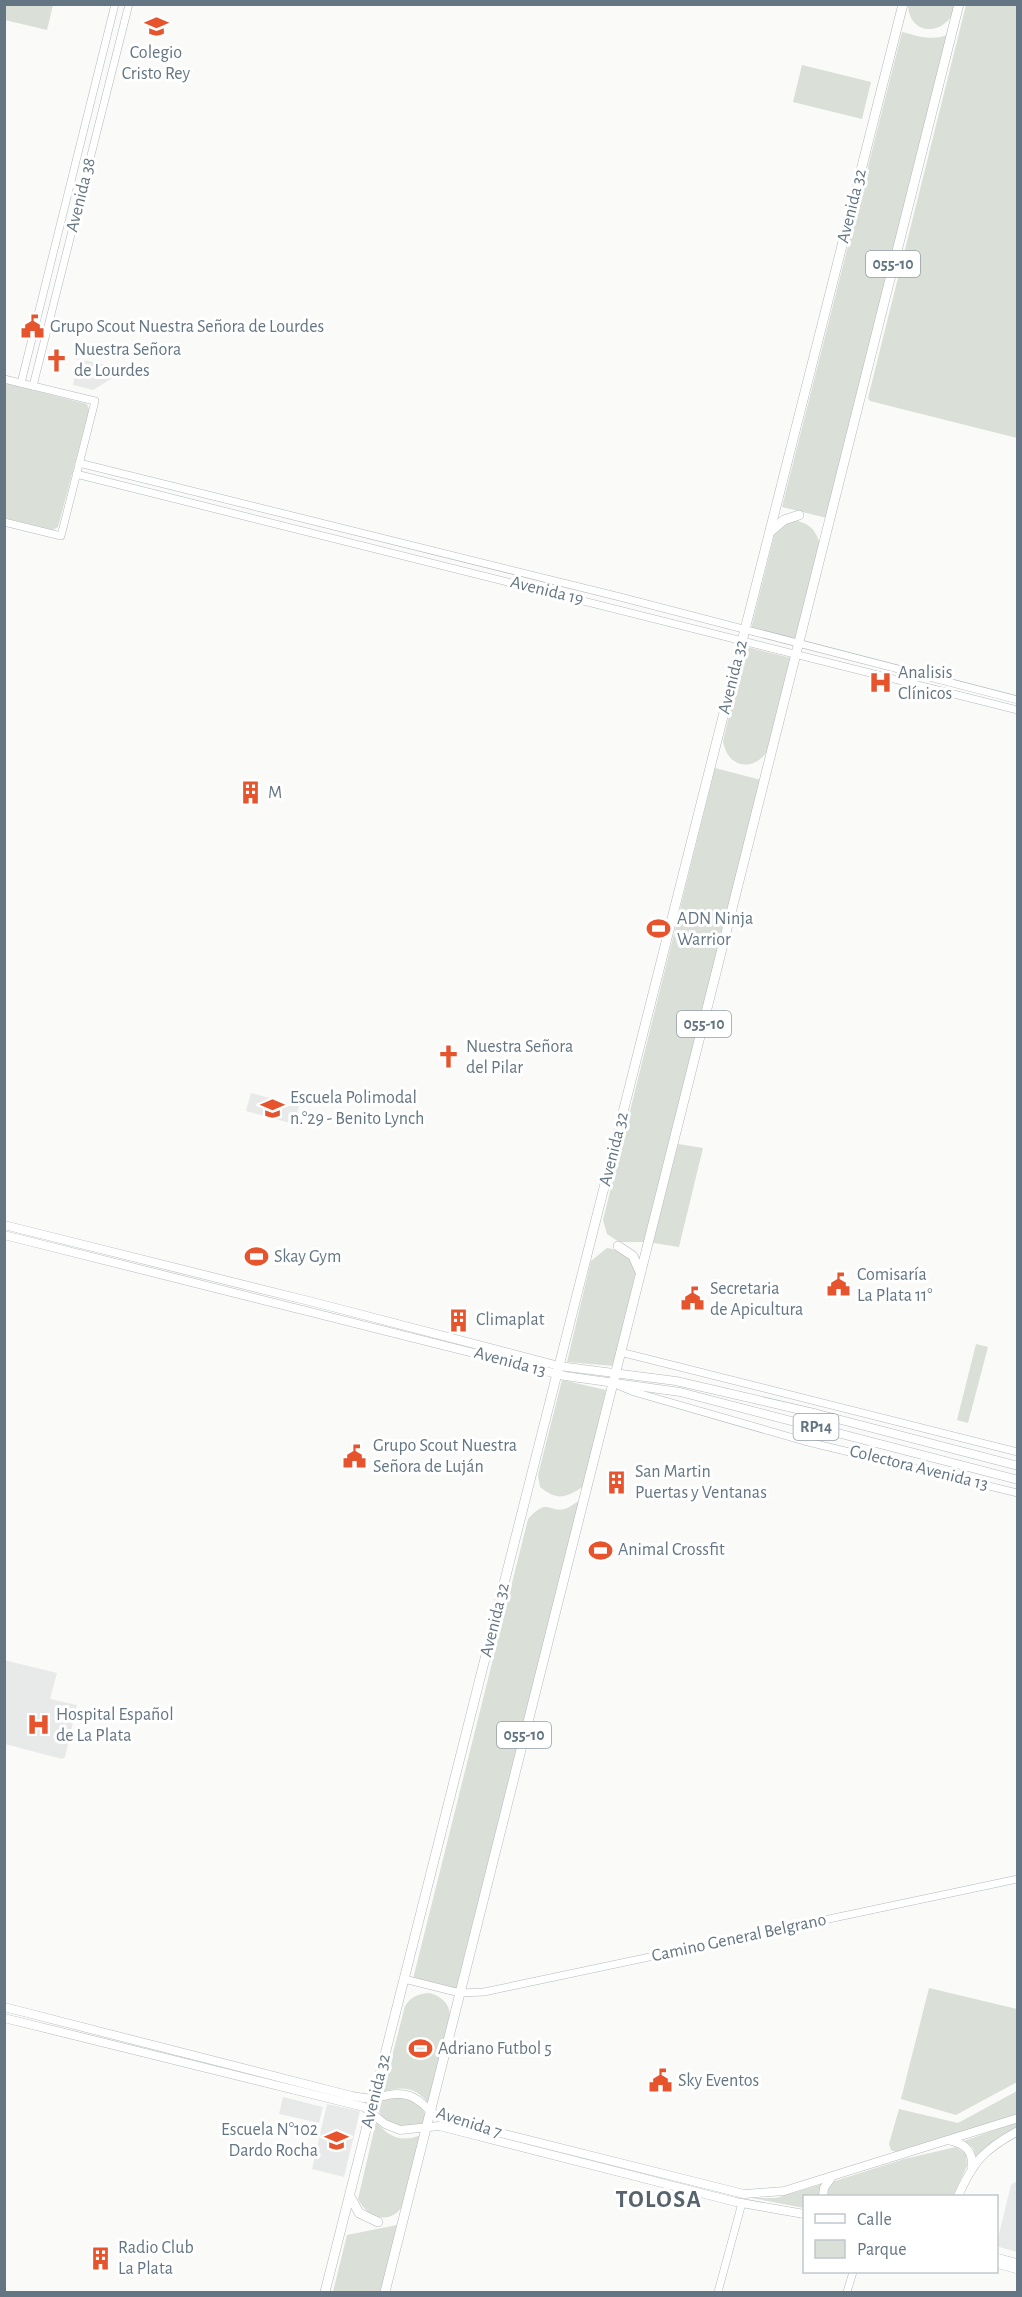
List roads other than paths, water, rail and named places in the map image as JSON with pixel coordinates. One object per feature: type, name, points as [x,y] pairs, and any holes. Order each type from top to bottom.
[{"type":"highway","name":"Avenida 32","points":[[325,2292],[903,4]]},
{"type":"highway","name":"055-10","points":[[385,2292],[959,4]]},
{"type":"highway","points":[[770,532],[784,520],[799,515]]},
{"type":"highway","points":[[618,1246],[633,1256],[640,1272]]},
{"type":"highway","points":[[350,2196],[359,2212],[378,2222]]},
{"type":"main road","name":"Avenida 38","points":[[21,383],[115,4]]},
{"type":"main road","name":"Avenida 38","points":[[33,386],[129,4]]},
{"type":"main road","points":[[4,379],[95,401],[61,536],[4,522]]},
{"type":"main road","name":"Avenida 19","points":[[79,463],[744,635],[796,654],[1017,710]]},
{"type":"main road","name":"Avenida 19","points":[[76,474],[744,635],[798,644],[1017,700]]},
{"type":"main road","name":"Avenida 13","points":[[4,1225],[313,1302],[558,1370],[616,1372],[676,1381],[752,1398],[1017,1466]]},
{"type":"main road","name":"Avenida 13","points":[[4,1235],[613,1383],[680,1392],[1017,1480]]},
{"type":"main road","points":[[620,1352],[1017,1452]]},
{"type":"main road","name":"Colectora Avenida 13","points":[[613,1383],[634,1392],[804,1441],[1017,1493]]},
{"type":"main road","name":"Camino General Belgrano","points":[[404,1979],[460,1993],[484,1992],[1017,1879]]},
{"type":"main road","name":"Avenida 7","points":[[4,2007],[352,2096],[375,2098],[392,2094],[406,2095],[414,2098],[441,2118],[744,2194],[784,2191],[1017,2118]]},
{"type":"main road","name":"Avenida 7","points":[[4,2018],[364,2107],[385,2124],[400,2130],[439,2126],[506,2145],[741,2203],[803,2214]]},
{"type":"main road","points":[[958,2195],[971,2167],[995,2144],[1017,2131]]},
{"type":"main road","points":[[948,2141],[955,2141],[967,2148],[971,2167]]},
{"type":"main road","points":[[823,2195],[824,2188],[832,2176]]},
{"type":"main road","points":[[718,2292],[741,2203]]},
{"type":"main road","points":[[998,2258],[1017,2263]]},
{"type":"main road","points":[[998,2265],[1017,2270]]},
{"type":"main road","points":[[847,2292],[852,2273]]},
{"type":"place","name":"Colegio Cristo Rey","points":[[156,27]]},
{"type":"place","name":"Grupo Scout Nuestra Señora de Lourdes","points":[[32,327]]},
{"type":"place","name":"Nuestra Señora de Lourdes","points":[[56,360]]},
{"type":"place","name":"Analisis Clínicos","points":[[880,683]]},
{"type":"place","name":"M","points":[[250,793]]},
{"type":"place","name":"ADN Ninja Warrior","points":[[659,929]]},
{"type":"place","name":"Nuestra Señora del Pilar","points":[[448,1057]]},
{"type":"place","name":"Escuela Polimodal n.°29 - Benito Lynch","points":[[272,1108]]},
{"type":"place","name":"Skay Gym","points":[[256,1257]]},
{"type":"place","name":"Comisaría La Plata 11°","points":[[839,1285]]},
{"type":"place","name":"Secretaria de Apicultura","points":[[692,1299]]},
{"type":"place","name":"Climaplat","points":[[458,1320]]},
{"type":"place","name":"Grupo Scout Nuestra Señora de Luján","points":[[355,1456]]},
{"type":"place","name":"San Martin Puertas y Ventanas","points":[[617,1482]]},
{"type":"place","name":"Animal Crossfit","points":[[600,1550]]},
{"type":"place","name":"Hospital Español de La Plata","points":[[38,1725]]},
{"type":"place","name":"Adriano Futbol 5","points":[[420,2049]]},
{"type":"place","name":"Sky Eventos","points":[[660,2081]]},
{"type":"place","name":"Escuela N°102 Dardo Rocha","points":[[336,2140]]},
{"type":"place","name":"Radio Club La Plata","points":[[100,2258]]},
{"type":"district","name":"TOLOSA","points":[[659,2200]]}]
